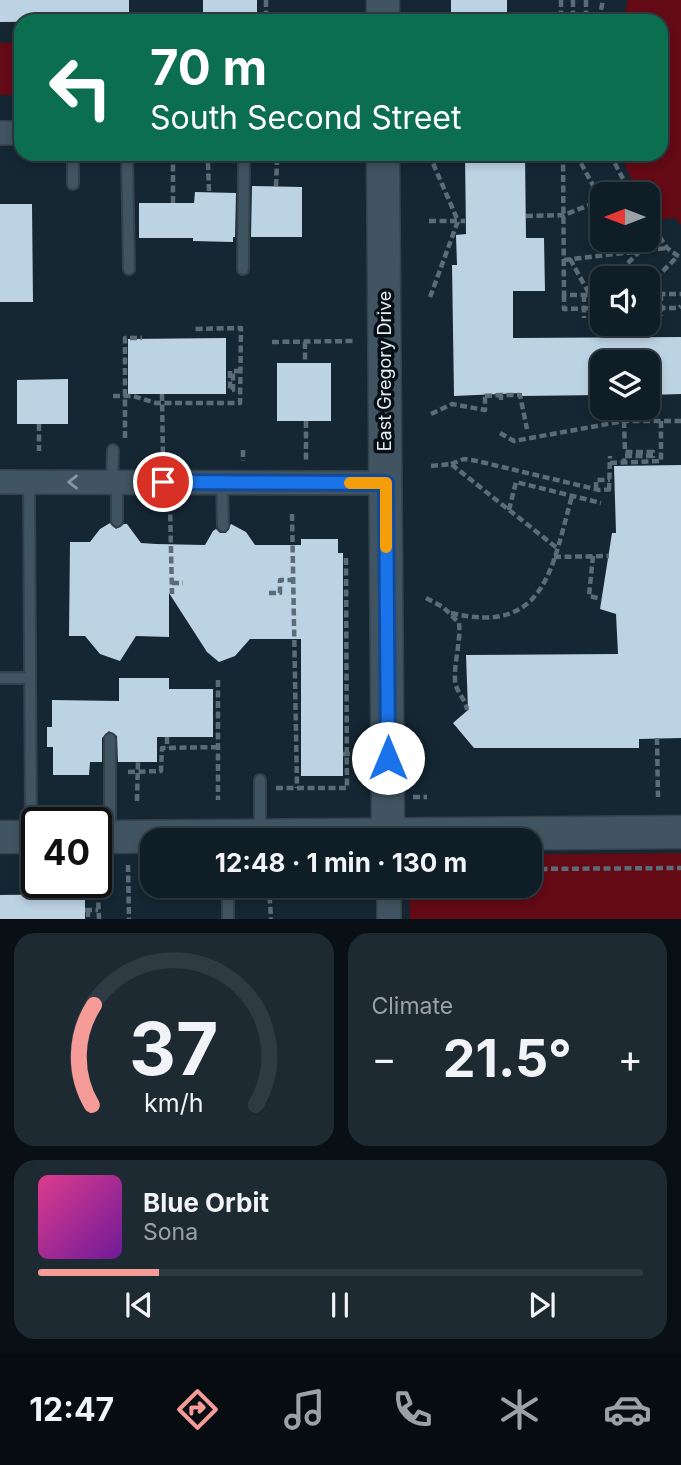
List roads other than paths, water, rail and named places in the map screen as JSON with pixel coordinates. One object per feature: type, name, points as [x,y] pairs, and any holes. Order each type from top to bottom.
[{"type":"street","name":"East Gregory Drive","points":[[383,161],[388,828]]},
{"type":"street","points":[[0,482],[386,483]]},
{"type":"street","points":[[542,834],[681,832]]},
{"type":"street","points":[[0,837],[21,837]]},
{"type":"street","points":[[112,837],[140,837]]},
{"type":"street","points":[[389,898],[389,919]]},
{"type":"lane","points":[[73,161],[73,184]]},
{"type":"lane","points":[[127,161],[129,269]]},
{"type":"lane","points":[[243,269],[244,161]]},
{"type":"lane","points":[[113,450],[117,521]]},
{"type":"lane","points":[[29,482],[33,807]]},
{"type":"lane","points":[[225,482],[226,525]]},
{"type":"lane","points":[[0,678],[30,678]]},
{"type":"lane","points":[[110,739],[111,807]]},
{"type":"lane","points":[[260,784],[260,828]]},
{"type":"lane","points":[[228,898],[228,919]]}]
